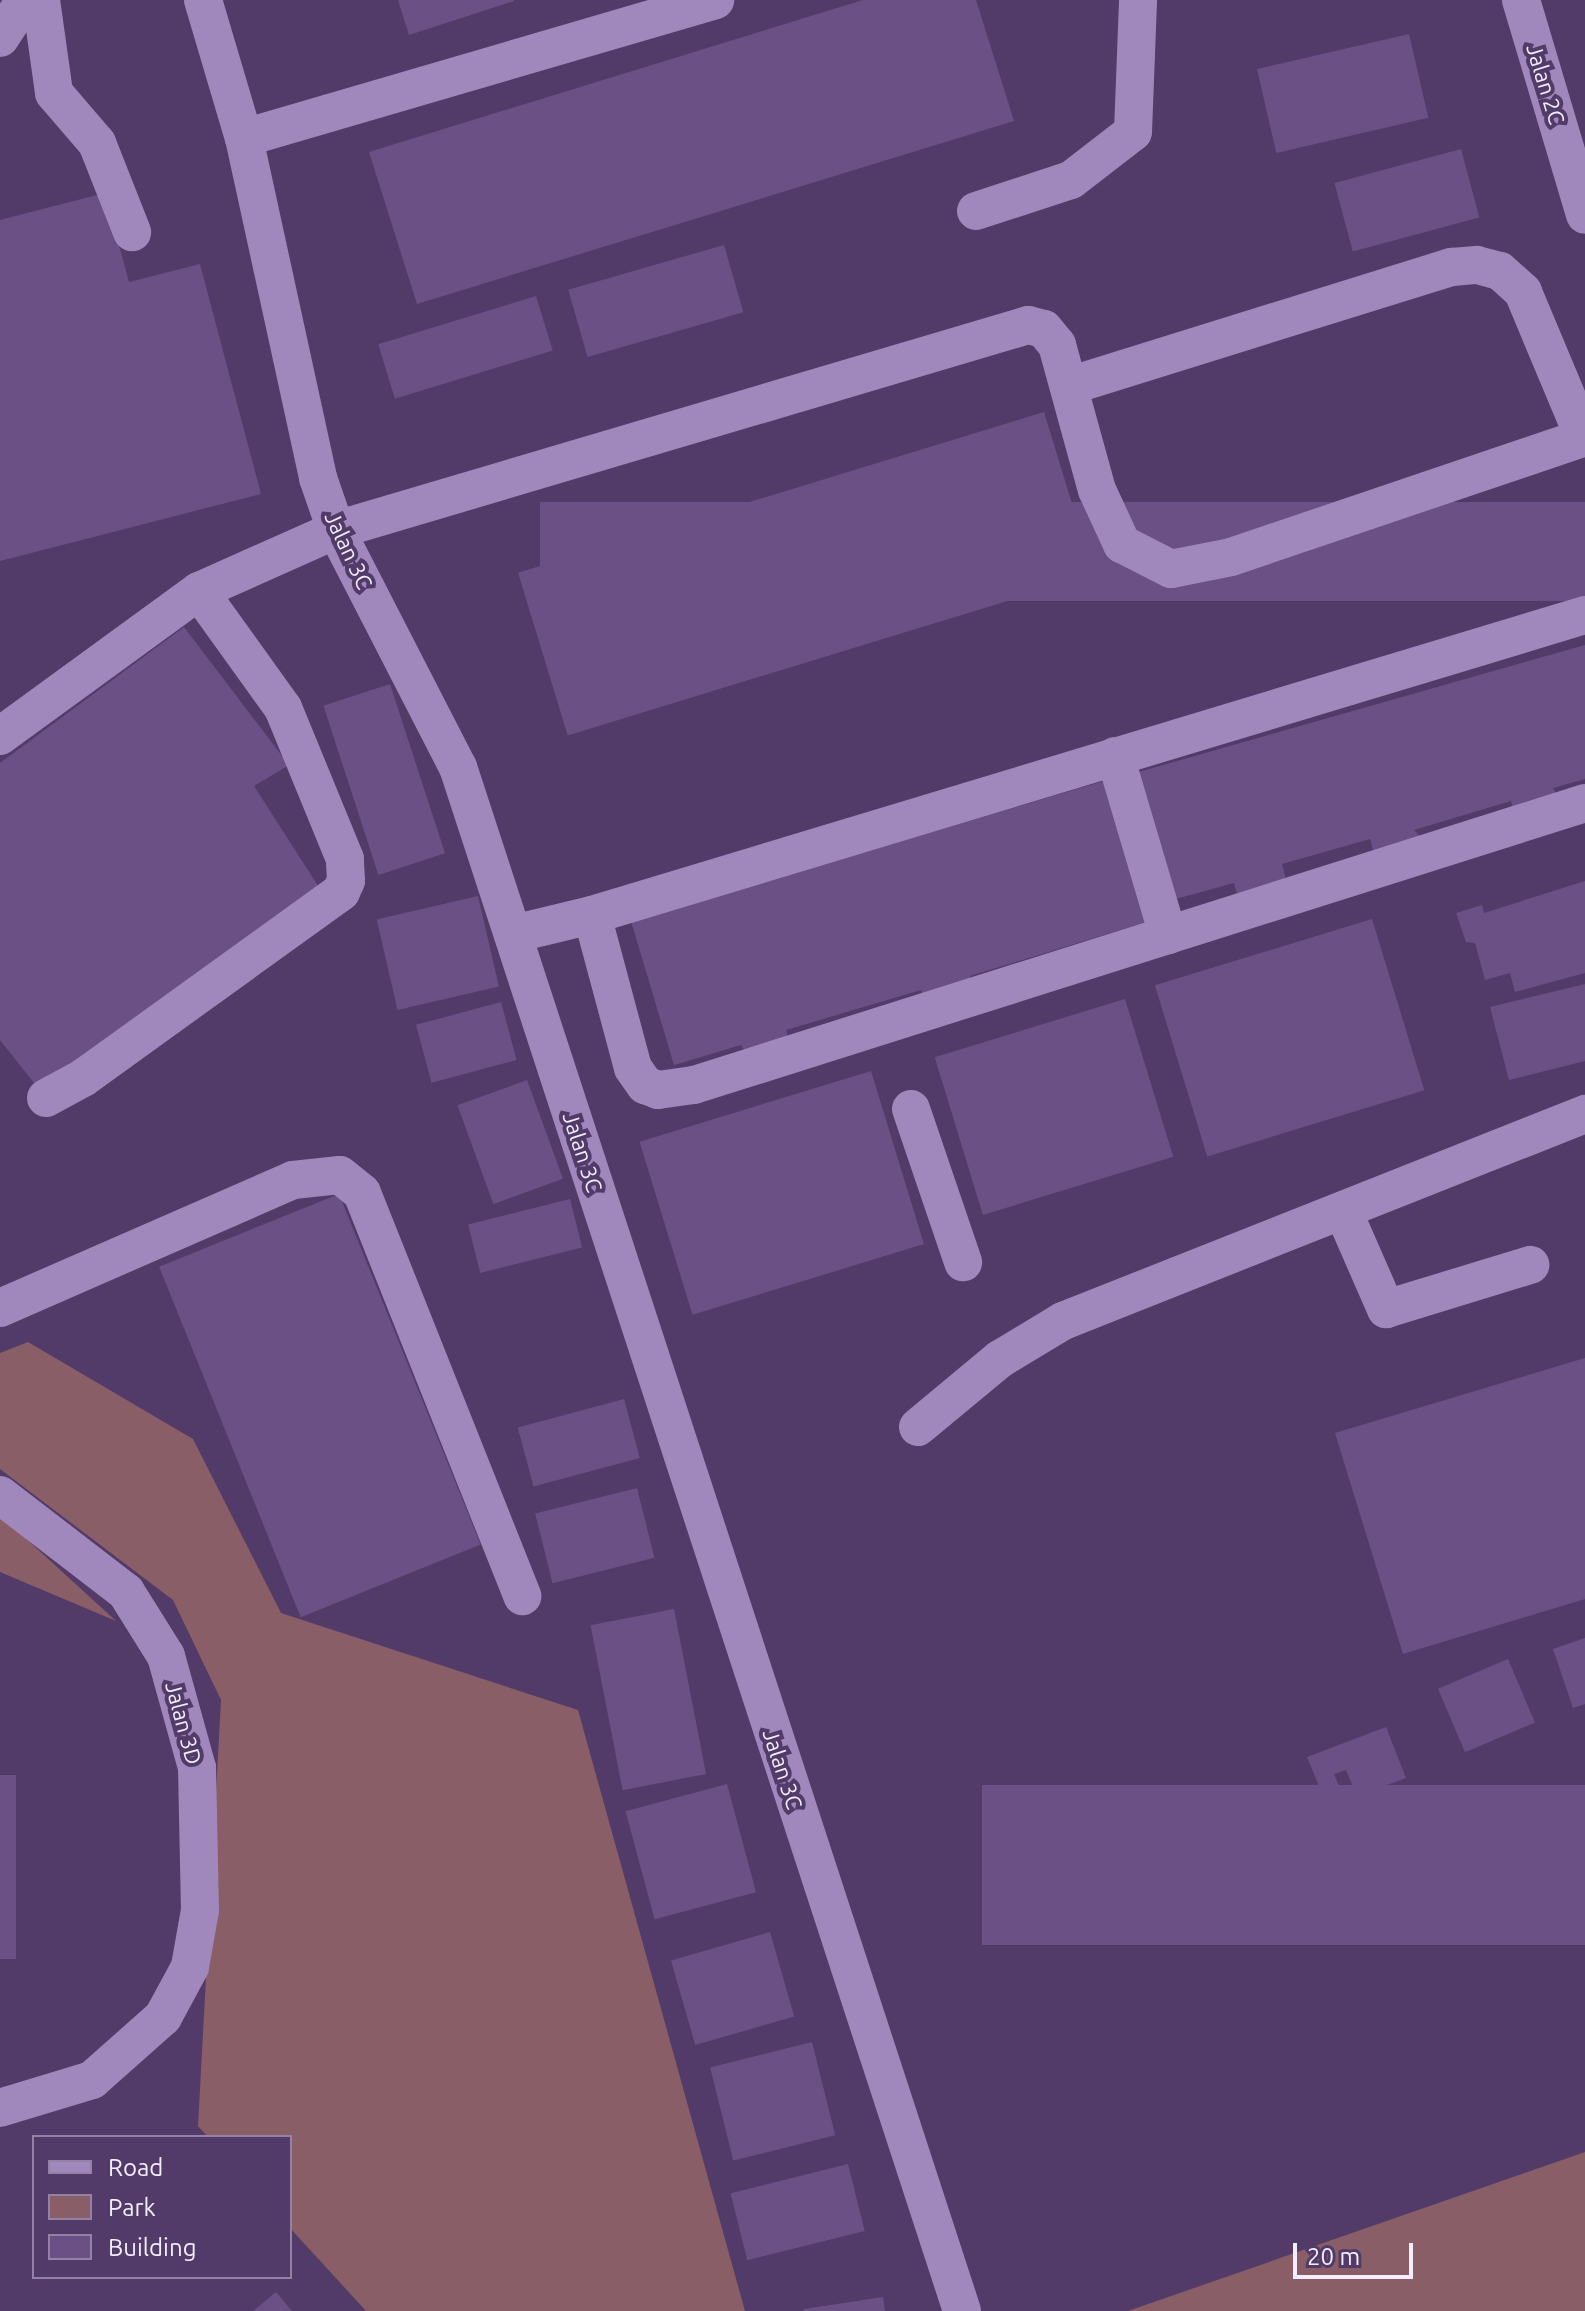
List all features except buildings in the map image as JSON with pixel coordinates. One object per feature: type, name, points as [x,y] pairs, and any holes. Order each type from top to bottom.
[{"type":"street","points":[[0,38],[25,0]]},
{"type":"street","points":[[41,0],[54,93],[97,143],[132,232]]},
{"type":"street","name":"Jalan 3C","points":[[203,0],[244,138],[318,478],[336,530],[458,767],[962,2311]]},
{"type":"street","points":[[244,138],[715,0]]},
{"type":"street","points":[[976,211],[1071,180],[1133,132],[1138,0]]},
{"type":"street","name":"Jalan 2C","points":[[1521,0],[1585,215]]},
{"type":"street","points":[[0,736],[199,591],[336,530],[1028,325],[1044,329],[1057,345],[1097,490],[1122,544],[1171,569],[1231,557],[1585,437],[1523,292],[1500,271],[1477,265],[1452,267],[1069,386]]},
{"type":"street","points":[[46,1098],[83,1078],[341,892],[346,881],[345,859],[283,708],[199,591]]},
{"type":"street","points":[[513,934],[592,915],[1585,615]]},
{"type":"street","points":[[1115,756],[1168,935]]},
{"type":"street","points":[[592,915],[633,1068],[645,1085],[658,1090],[694,1085],[1585,803]]},
{"type":"street","points":[[911,1109],[963,1262]]},
{"type":"street","points":[[918,1427],[1000,1359],[1063,1321],[1344,1213],[1585,1114]]},
{"type":"street","points":[[0,1308],[293,1180],[340,1175],[362,1193],[522,1596]]},
{"type":"street","points":[[1344,1213],[1386,1309],[1530,1265]]},
{"type":"street","name":"Jalan 3D","points":[[0,1495],[126,1592],[166,1656],[197,1768],[200,1910],[190,1967],[163,2017],[92,2080],[0,2108]]},
{"type":"green space","points":[[28,1342],[193,1439],[281,1613],[578,1710],[745,2311],[366,2311],[292,2230],[292,2135],[206,2135],[198,2126],[221,1700],[173,1600],[0,1469],[0,1353]]},
{"type":"green space","points":[[0,1517],[9,1523],[116,1621],[0,1572]]},
{"type":"green space","points":[[1585,2152],[1585,2311],[1128,2311]]}]
